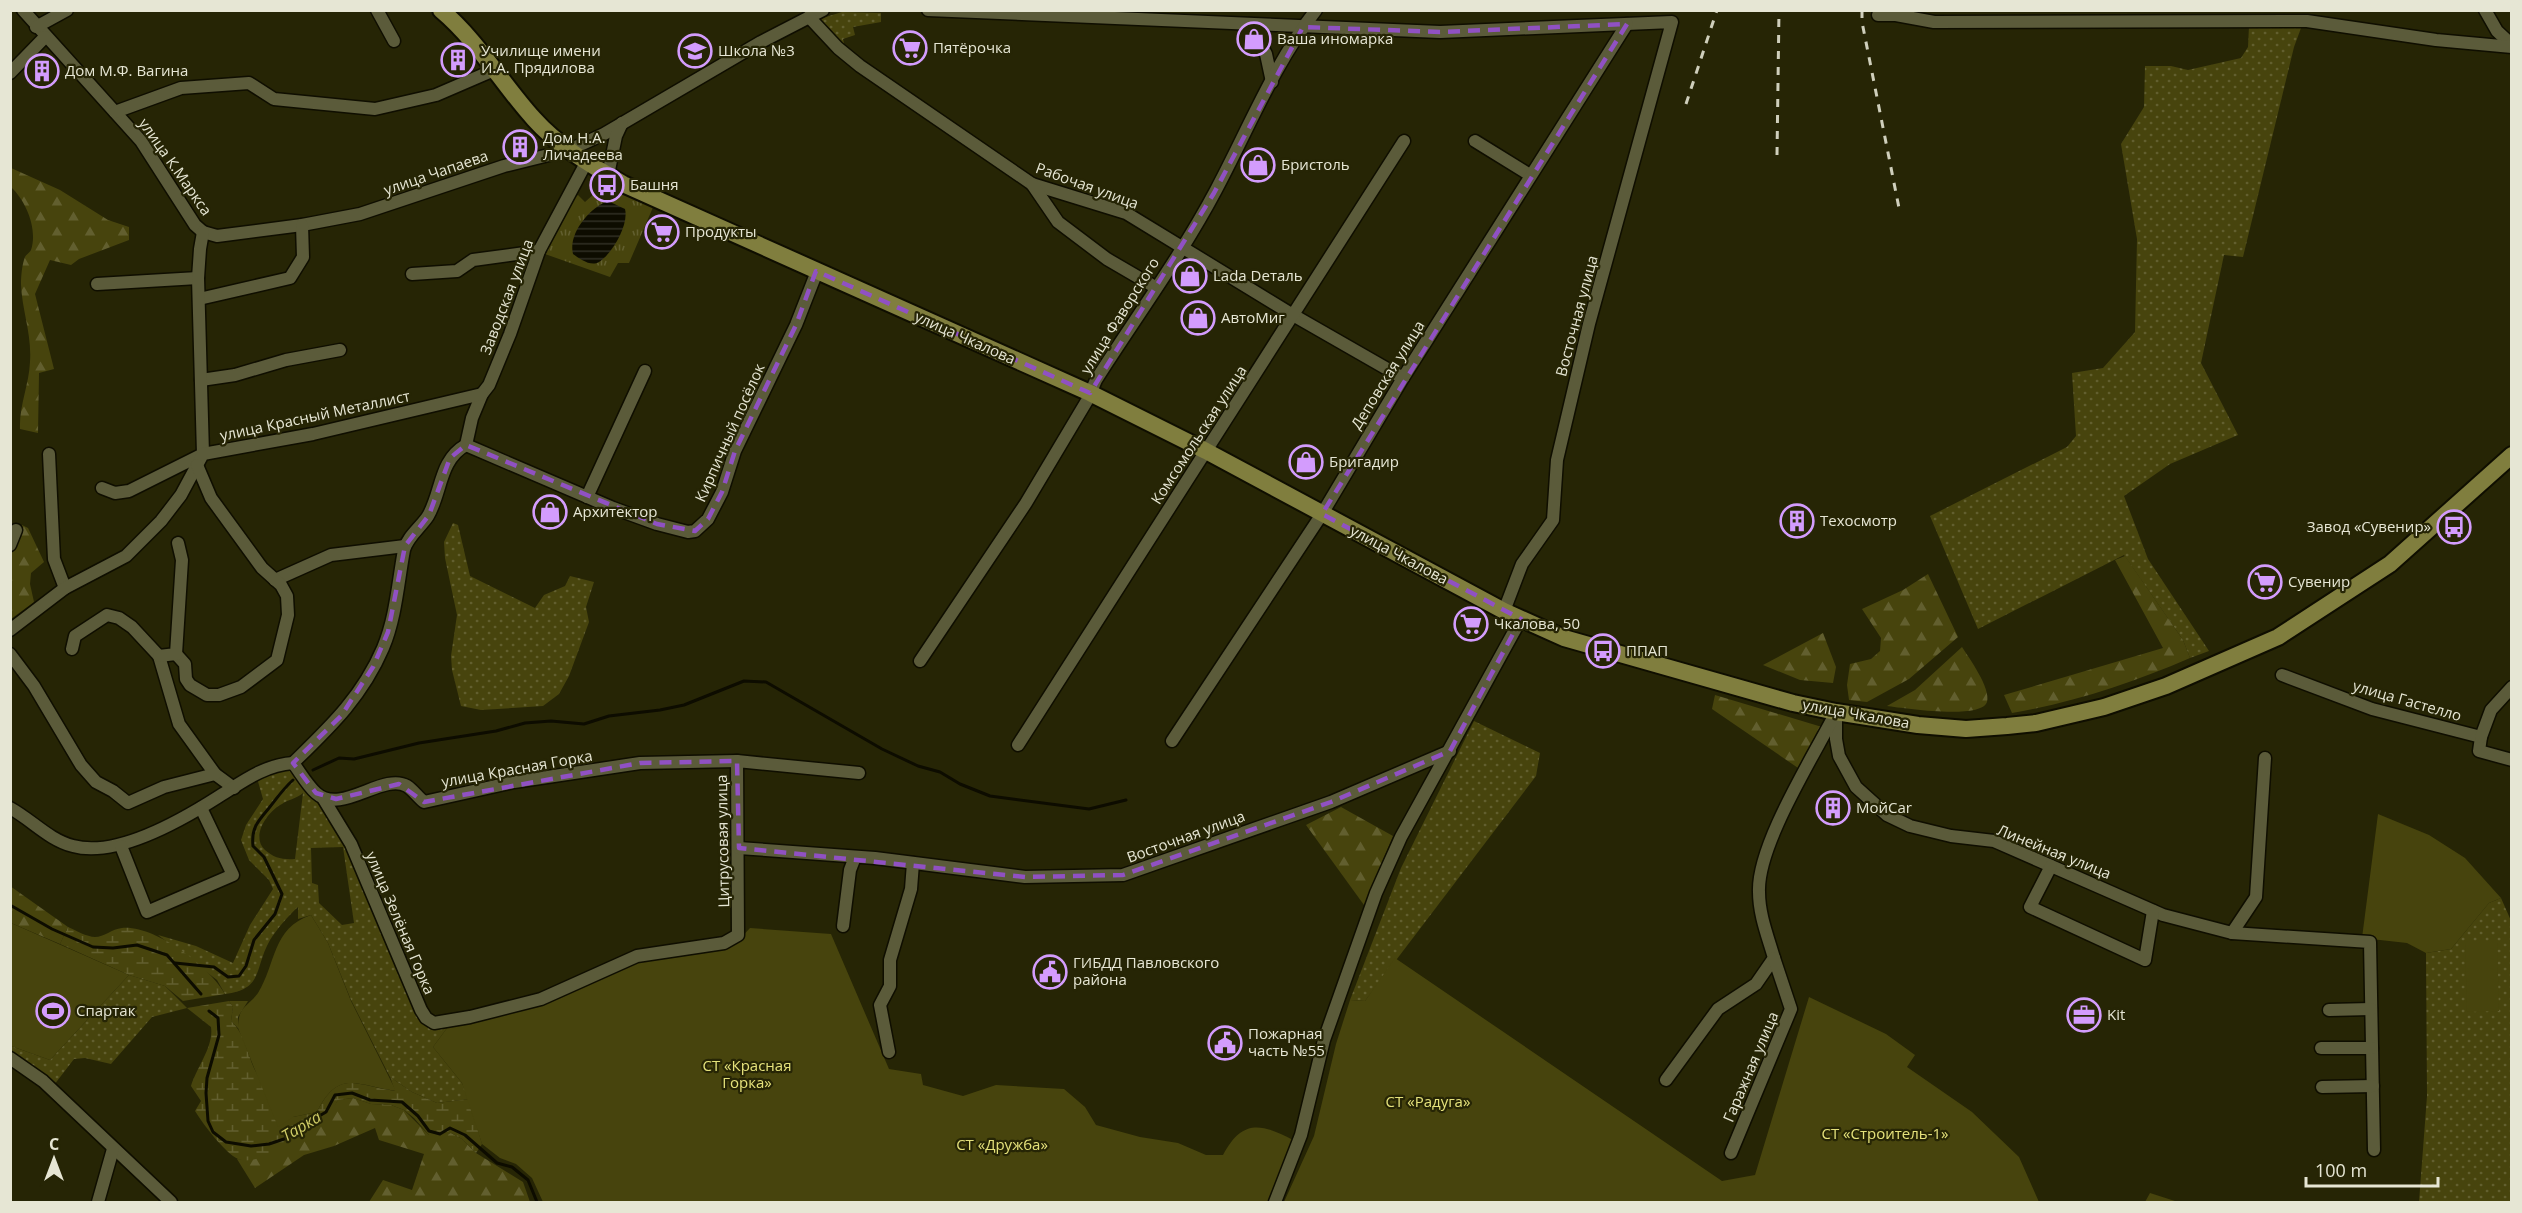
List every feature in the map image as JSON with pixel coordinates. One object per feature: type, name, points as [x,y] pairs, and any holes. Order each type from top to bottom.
[{"type":"main road","name":"улица Чкалова","points":[[441,10],[459,27],[535,121],[586,164],[608,176],[1090,393],[1206,451],[1521,619],[1564,638],[1793,703],[1918,725],[1966,729],[2036,723],[2104,707],[2166,686],[2278,637],[2391,564],[2511,455]]},
{"type":"street","name":"улица К.Маркса","points":[[23,10],[40,32],[141,141],[186,214],[203,232],[198,278],[201,380],[200,460]]},
{"type":"street","points":[[10,73],[40,32],[67,10]]},
{"type":"street","points":[[377,10],[394,41]]},
{"type":"street","points":[[928,10],[1440,32],[1627,24]]},
{"type":"street","name":"улица Фаворского","points":[[920,661],[1026,503],[1090,393],[1214,193],[1272,82],[1303,27],[1316,10]]},
{"type":"street","points":[[2485,10],[2497,31],[2511,46]]},
{"type":"street","name":"улица Чапаева","points":[[203,232],[224,235],[302,225],[360,214],[504,166],[569,150],[622,123],[761,42],[819,12]]},
{"type":"street","name":"Рабочая улица","points":[[819,12],[838,48],[860,66],[1032,184],[1126,213],[1182,245],[1293,315],[1403,378]]},
{"type":"street","points":[[1878,15],[1896,15],[1934,22],[2307,21],[2436,40],[2511,46]]},
{"type":"street","name":"Восточная улица","points":[[1504,611],[1522,564],[1553,519],[1557,460],[1589,324],[1672,22],[1627,24]]},
{"type":"street","points":[[1250,24],[1266,54],[1272,82]]},
{"type":"street","name":"Деповская улица","points":[[1172,741],[1322,514],[1403,378],[1627,24]]},
{"type":"street","points":[[115,112],[181,88],[249,83],[274,99],[375,109],[436,95],[494,70]]},
{"type":"street","points":[[608,176],[616,136],[622,123]]},
{"type":"street","name":"Комсомольская улица","points":[[1018,745],[1404,141]]},
{"type":"street","points":[[1475,141],[1530,175]]},
{"type":"street","name":"Заводская улица","points":[[466,445],[472,418],[482,394],[489,385],[510,334],[539,251],[586,164]]},
{"type":"street","points":[[1032,184],[1058,222],[1107,260],[1155,287]]},
{"type":"street","points":[[199,299],[290,278],[303,256],[302,225]]},
{"type":"street","points":[[412,274],[457,271],[472,260],[539,251]]},
{"type":"street","name":"Кирпичный посёлок","points":[[466,445],[587,497],[657,524],[688,532],[701,527],[723,492],[735,452],[796,325],[816,271]]},
{"type":"street","points":[[97,284],[198,278]]},
{"type":"street","points":[[201,380],[235,375],[286,360],[340,350]]},
{"type":"street","points":[[587,497],[645,371]]},
{"type":"street","name":"улица Красный Металлист","points":[[102,488],[115,493],[129,491],[200,460],[482,394]]},
{"type":"street","points":[[10,808],[50,836],[73,846],[95,849],[121,846],[201,808],[258,772],[279,764],[292,763],[341,716],[358,694],[374,667],[388,632],[405,546],[429,514],[450,458],[466,445]]},
{"type":"street","points":[[49,454],[54,559],[65,588]]},
{"type":"street","points":[[178,543],[182,560],[176,654],[185,664],[186,679],[190,685],[207,695],[219,695],[241,687],[277,660],[288,615],[287,596],[262,567],[211,498],[200,460]]},
{"type":"street","points":[[10,630],[65,588],[126,556],[168,512],[181,495],[200,460]]},
{"type":"street","points":[[10,545],[16,530]]},
{"type":"street","points":[[275,580],[331,555],[405,546]]},
{"type":"street","points":[[72,649],[75,636],[107,615],[132,627],[159,656],[179,724],[215,774],[234,788]]},
{"type":"street","points":[[1275,1203],[1301,1135],[1324,1040],[1376,893],[1401,837],[1521,619]]},
{"type":"street","points":[[10,654],[34,686],[81,765],[96,782],[113,791],[128,803],[164,787],[215,774]]},
{"type":"street","points":[[159,656],[176,654]]},
{"type":"street","name":"улица Гастелло","points":[[2282,675],[2372,709],[2481,737]]},
{"type":"street","points":[[2511,687],[2491,710],[2481,737],[2480,751],[2511,760]]},
{"type":"street","points":[[1666,1080],[1718,1009],[1756,984],[1774,958],[1760,908],[1760,873],[1777,829],[1836,712]]},
{"type":"street","name":"Линейная улица","points":[[1836,712],[1836,739],[1846,771],[1856,787],[1887,815],[1910,826],[1951,836],[1994,841],[2163,915],[2232,933],[2370,942],[2374,1150]]},
{"type":"street","name":"Восточная улица","points":[[739,848],[855,857],[1025,877],[1123,875],[1331,802],[1450,751]]},
{"type":"street","points":[[2232,933],[2256,897],[2265,758]]},
{"type":"street","name":"Цитрусовая улица","points":[[738,935],[737,761],[859,773]]},
{"type":"street","name":"улица Красная Горка","points":[[324,798],[350,798],[381,787],[399,784],[408,786],[424,802],[514,782],[640,763],[737,761]]},
{"type":"street","points":[[292,763],[316,794],[324,798]]},
{"type":"street","name":"улица Зелёная Горка","points":[[324,798],[351,844],[426,1018],[434,1023],[470,1017],[541,999],[637,957],[724,943],[738,935]]},
{"type":"street","points":[[121,846],[147,912],[233,875],[201,808]]},
{"type":"street","points":[[843,926],[850,870],[855,857]]},
{"type":"street","points":[[889,1052],[880,1005],[890,986],[890,960],[910,889],[913,863]]},
{"type":"street","points":[[2051,866],[2030,907],[2145,960],[2153,910]]},
{"type":"street","name":"Гаражная улица","points":[[1731,1153],[1791,1009],[1774,958]]},
{"type":"street","points":[[2329,1010],[2371,1009]]},
{"type":"street","points":[[2320,1048],[2372,1048]]},
{"type":"street","points":[[10,1058],[43,1081],[171,1203]]},
{"type":"street","points":[[2322,1087],[2373,1086]]},
{"type":"street","points":[[98,1203],[113,1149]]},
{"type":"highlighted area","points":[[1627,24],[1322,514],[1521,619],[1450,751],[1331,802],[1123,875],[1025,877],[739,848],[737,761],[640,763],[424,802],[399,784],[336,799],[316,793],[293,763],[341,716],[373,667],[388,632],[405,546],[429,515],[450,458],[459,448],[466,445],[657,524],[695,531],[708,519],[722,492],[735,451],[796,325],[816,271],[1090,393],[1214,193],[1303,27],[1440,32]]},
{"type":"green space","points":[[842,12],[881,13],[881,22],[853,27],[855,35],[843,39],[844,43],[839,46],[816,20]]},
{"type":"green space","points":[[2249,26],[2301,28],[2294,47],[2243,257],[2224,255],[2201,363],[2238,435],[2170,464],[2124,496],[2148,559],[2209,651],[2190,658],[2183,640],[2124,555],[1978,629],[1930,516],[2067,447],[2076,436],[2072,373],[2103,368],[2135,332],[2137,239],[2121,144],[2144,107],[2145,66],[2171,66],[2188,70],[2241,58],[2248,47]]},
{"type":"green space","points":[[11,168],[60,190],[108,220],[129,227],[129,240],[79,259],[71,265],[50,260],[35,294],[54,369],[39,373],[38,433],[20,429],[30,352],[21,278],[24,260],[31,250],[33,233],[26,208],[11,187]]},
{"type":"green space","points":[[592,179],[654,205],[629,263],[618,263],[610,277],[545,254],[549,237],[575,197],[578,195],[585,202],[595,193],[589,186]]},
{"type":"green space","points":[[453,523],[458,525],[470,576],[535,608],[544,595],[565,586],[570,576],[594,582],[586,607],[589,622],[569,676],[559,694],[543,706],[481,710],[461,706],[451,656],[457,615],[445,558],[444,542]]},
{"type":"green space","points":[[22,525],[28,528],[44,562],[31,573],[30,584],[34,602],[11,619],[10,554]]},
{"type":"green space","points":[[2125,556],[2183,640],[2190,658],[2103,691],[2012,713],[2004,695],[2163,648],[2115,560]]},
{"type":"green space","points":[[1928,574],[1958,637],[1909,679],[1867,702],[1849,700],[1847,685],[1850,664],[1871,659],[1880,651],[1881,638],[1862,609],[1903,590]]},
{"type":"green space","points":[[1823,633],[1836,667],[1833,683],[1800,680],[1763,665]]},
{"type":"green space","points":[[1962,647],[1979,673],[1986,689],[1987,702],[1982,707],[1957,712],[1941,712],[1887,706],[1915,690]]},
{"type":"green space","points":[[1715,695],[1822,727],[1801,770],[1712,709]]},
{"type":"green space","points":[[1474,721],[1540,753],[1536,776],[1365,1001],[1350,1000],[1401,868]]},
{"type":"green space","points":[[280,769],[294,772],[322,801],[347,844],[417,1011],[450,1024],[433,1047],[462,1083],[469,1099],[437,1103],[412,1092],[390,1077],[351,1000],[328,943],[311,915],[298,919],[298,907],[270,940],[252,982],[237,991],[225,994],[217,980],[158,935],[196,946],[233,963],[250,925],[273,889],[269,880],[249,860],[241,840],[246,825],[263,799],[257,778]],"holes":[[[303,793],[295,859],[275,857],[268,853],[261,844],[259,838],[263,824],[277,807]],[[343,847],[354,923],[342,925],[319,903],[318,885],[312,883],[311,848]]]},
{"type":"green space","points":[[1341,807],[1393,836],[1364,905],[1306,825]]},
{"type":"green space","points":[[2378,814],[2429,835],[2465,858],[2501,898],[2489,903],[2451,949],[2426,953],[2407,943],[2362,938]]},
{"type":"green space","points":[[10,886],[68,927],[60,944],[11,923]]},
{"type":"green space","points":[[2501,898],[2512,923],[2511,1202],[2419,1202],[2427,1096],[2426,953],[2451,949],[2489,903]]},
{"type":"green space","points":[[311,915],[328,943],[351,1001],[396,1091],[360,1084],[341,1085],[333,1089],[325,1098],[317,1112],[293,1117],[278,1127],[238,1028],[238,1021],[242,1011],[258,993],[264,982],[282,938],[298,921]]},
{"type":"green space","name":"Спартак","points":[[11,923],[129,975],[50,1060],[11,1046]]},
{"type":"green space","points":[[68,927],[95,937],[122,928],[150,933],[180,949],[194,960],[207,971],[225,994],[183,1001],[165,986],[129,975],[60,944]]},
{"type":"green space","name":"СТ «Красная Горка»","points":[[750,928],[831,934],[889,1069],[921,1074],[923,1085],[963,1096],[996,1085],[1064,1089],[1085,1107],[1096,1125],[1140,1137],[1178,1143],[1206,1155],[1223,1155],[1237,1135],[1245,1130],[1262,1128],[1282,1134],[1293,1140],[1268,1202],[543,1202],[532,1178],[516,1164],[500,1158],[482,1144],[462,1083],[433,1047],[450,1024],[531,1008],[641,960],[738,941]]},
{"type":"green space","points":[[2465,942],[2497,942],[2499,1011],[2467,1012]]},
{"type":"green space","name":"СТ «Радуга»","points":[[1395,958],[1722,1181],[1755,1175],[1809,997],[1886,1034],[1915,1055],[1907,1067],[1972,1112],[2019,1157],[2039,1202],[1284,1202],[1314,1136],[1336,1044],[1350,1000],[1365,1001]]},
{"type":"green space","points":[[129,975],[165,986],[187,1008],[152,1017],[111,1064],[85,1058],[74,1059],[54,1085],[11,1054],[11,1046],[50,1060]]},
{"type":"green space","points":[[229,1001],[248,1001],[238,1017],[238,1028],[231,1021],[233,1007]]},
{"type":"green space","points":[[229,1001],[233,1007],[231,1021],[243,1039],[259,1078],[293,1117],[317,1112],[333,1089],[341,1085],[359,1084],[395,1091],[390,1077],[412,1092],[437,1103],[469,1099],[482,1144],[476,1153],[462,1139],[451,1133],[441,1138],[429,1135],[404,1110],[391,1105],[371,1104],[353,1098],[338,1100],[321,1122],[286,1146],[259,1158],[238,1159],[221,1145],[195,1111],[201,1101],[191,1086],[208,1049],[211,1027],[187,1008]]},
{"type":"green space","points":[[353,1098],[371,1104],[391,1105],[404,1110],[429,1135],[451,1133],[462,1139],[476,1153],[523,1182],[530,1202],[369,1202],[383,1180],[412,1190],[424,1154],[379,1140],[375,1128],[334,1146],[304,1155],[255,1188],[237,1159],[250,1159],[279,1149],[294,1141],[320,1121],[338,1100]]},
{"type":"green space","points":[[2150,1193],[2178,1202],[2145,1202]]},
{"type":"shaded area","points":[[608,201],[625,209],[625,222],[610,252],[599,262],[589,263],[573,254],[574,238],[587,216]]},
{"type":"waterway","points":[[313,770],[339,758],[354,759],[419,743],[496,731],[525,723],[551,721],[584,724],[609,716],[660,710],[684,705],[744,681],[766,682],[882,749],[918,766],[940,772],[960,784],[990,796],[1089,809],[1126,800]]},
{"type":"waterway","points":[[175,963],[214,967],[228,977],[239,976],[246,966],[254,940],[275,914],[282,894],[264,857],[253,846],[254,829],[293,780]]},
{"type":"waterway","name":"Тарка","points":[[10,905],[52,929],[93,947],[113,948],[137,945],[167,955],[201,994]]},
{"type":"waterway","name":"Тарка","points":[[209,1011],[218,1018],[219,1035],[207,1078],[208,1121],[213,1132],[226,1142],[251,1146],[269,1144],[287,1138],[297,1129],[326,1112],[335,1095],[352,1093],[370,1100],[402,1102],[418,1116],[429,1131],[440,1134],[450,1128],[465,1135],[497,1163],[512,1167],[528,1180],[537,1202]]},
{"type":"railway","points":[[1686,104],[1717,10]]},
{"type":"railway","points":[[1777,155],[1779,10]]},
{"type":"railway","points":[[1862,10],[1862,22],[1899,208]]},
{"type":"place","name":"Ваша иномарка","points":[[1254,39]]},
{"type":"place","name":"Пятёрочка","points":[[910,48]]},
{"type":"place","name":"Школа №3","points":[[695,51]]},
{"type":"place","name":"Училище имени И.А. Прядилова","points":[[458,60]]},
{"type":"place","name":"Дом М.Ф. Вагина","points":[[42,71]]},
{"type":"place","name":"Дом Н.А. Личадеева","points":[[520,147]]},
{"type":"place","name":"Бристоль","points":[[1258,165]]},
{"type":"place","name":"Башня","points":[[607,185]]},
{"type":"place","name":"Продукты","points":[[662,232]]},
{"type":"place","name":"Lada Dеталь","points":[[1190,276]]},
{"type":"place","name":"АвтоМиг","points":[[1198,318]]},
{"type":"place","name":"Бригадир","points":[[1306,462]]},
{"type":"place","name":"Архитектор","points":[[550,512]]},
{"type":"place","name":"Техосмотр","points":[[1797,521]]},
{"type":"place","name":"Завод «Сувенир»","points":[[2454,527]]},
{"type":"place","name":"Сувенир","points":[[2265,582]]},
{"type":"place","name":"Чкалова, 50","points":[[1471,624]]},
{"type":"place","name":"ППАП","points":[[1603,651]]},
{"type":"place","name":"МойCar","points":[[1833,808]]},
{"type":"place","name":"ГИБДД Павловского района","points":[[1050,972]]},
{"type":"place","name":"Спартак","points":[[53,1011]]},
{"type":"place","name":"Kit","points":[[2084,1015]]},
{"type":"place","name":"Пожарная часть №55","points":[[1225,1043]]},
{"type":"park label","name":"СТ «Строитель-1»","points":[[1885,1134]]},
{"type":"park label","name":"СТ «Дружба»","points":[[1002,1145]]}]
